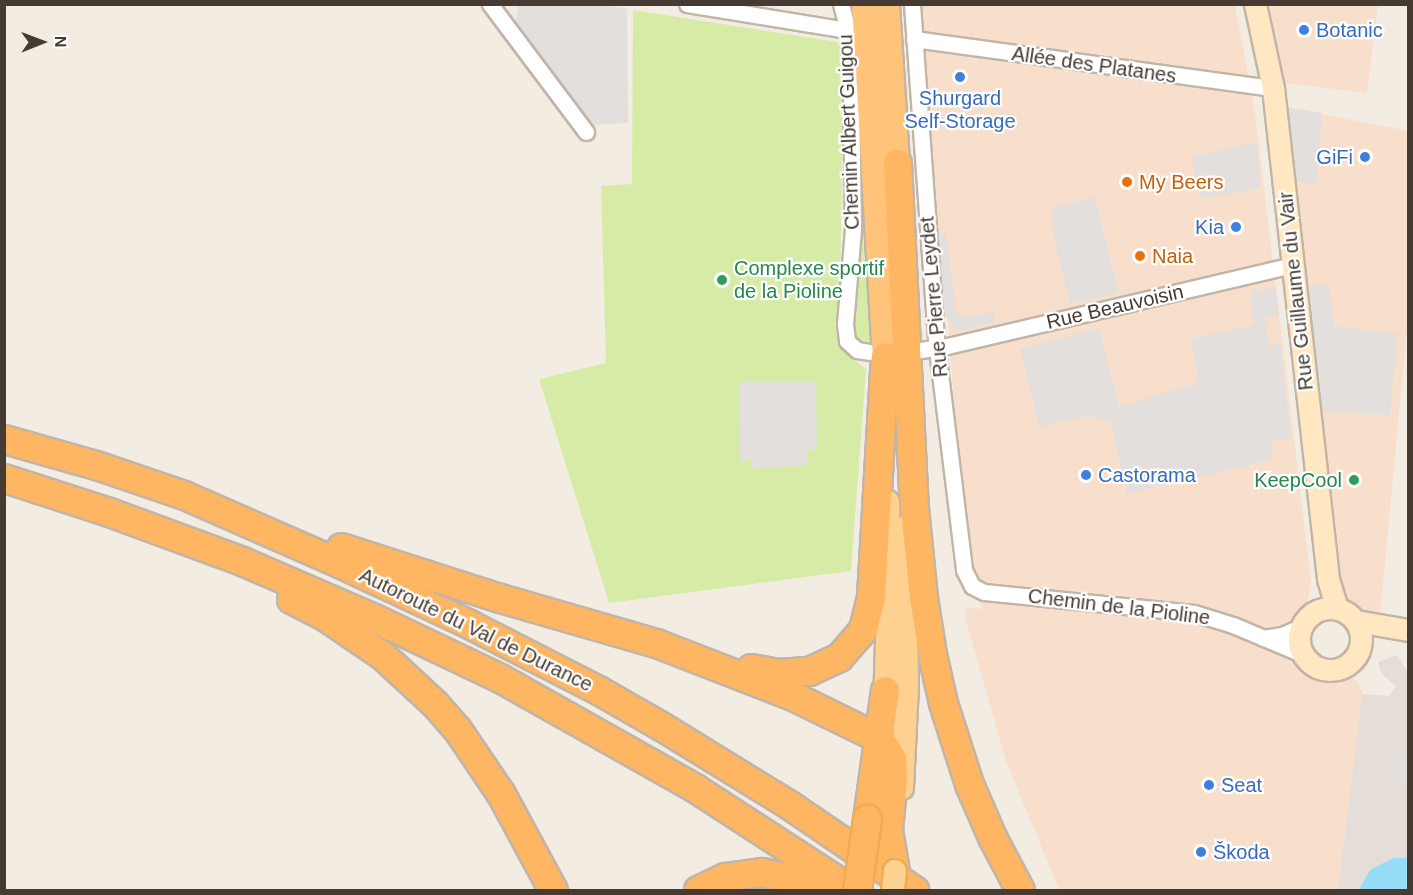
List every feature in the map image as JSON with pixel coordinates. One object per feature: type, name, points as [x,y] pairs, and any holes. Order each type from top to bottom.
[{"type":"highway","points":[[184,495],[430,577],[656,643],[778,673],[809,671],[825,666],[839,657],[857,639],[863,629],[871,596],[877,354],[864,4]]},
{"type":"highway","points":[[887,4],[914,508],[923,597],[943,703],[969,784],[992,837],[1020,891]]},
{"type":"highway","name":"Autoroute du Val de Durance","points":[[4,438],[96,465],[184,495],[401,591],[598,690],[779,798],[914,891]]},
{"type":"highway","name":"Autoroute du Val de Durance","points":[[4,478],[110,512],[308,589],[501,678],[695,788],[854,891]]},
{"type":"highway","points":[[110,512],[326,617],[382,656],[435,704],[473,751],[501,794],[553,891]]},
{"type":"highway","points":[[656,643],[795,697],[847,721],[881,744]]},
{"type":"highway","points":[[885,690],[881,744],[883,827],[894,881]]},
{"type":"highway","points":[[854,891],[883,827]]},
{"type":"highway","points":[[698,891],[725,878],[762,872],[789,878],[813,891]]},
{"type":"main road","name":"Rue Guillaume du Vair","points":[[1255,4],[1273,88],[1328,579],[1337,608]]},
{"type":"main road","points":[[870,891],[883,827],[905,762],[907,685],[897,163]]},
{"type":"main road","points":[[877,354],[889,579],[885,690]]},
{"type":"main road","name":"Rue Guillaume du Vair","points":[[1315,610],[1328,579]]},
{"type":"main road","points":[[1356,621],[1361,638],[1360,646],[1351,662],[1337,669],[1317,668],[1302,654],[1298,636],[1300,627],[1315,610],[1337,608],[1356,621],[1402,630]]},
{"type":"main road","points":[[1360,646],[1373,637],[1402,630]]},
{"type":"street","points":[[490,4],[586,132]]},
{"type":"street","points":[[687,4],[848,30]]},
{"type":"street","name":"Chemin Albert Guigou","points":[[841,4],[848,30],[853,230],[845,324],[847,341],[857,350],[877,354]]},
{"type":"street","name":"Rue Pierre Leydet","points":[[912,4],[938,349],[964,570],[972,586]]},
{"type":"street","name":"Allée des Platanes","points":[[914,39],[1273,88]]},
{"type":"street","name":"Rue Beauvoisin","points":[[921,350],[938,349],[1293,265]]},
{"type":"street","name":"Chemin de la Pioline","points":[[972,586],[984,592],[1194,613],[1233,625],[1302,654]]},
{"type":"street","points":[[1263,638],[1282,635],[1300,627]]},
{"type":"shaded area","points":[[593,4],[627,9],[628,123],[589,125],[515,23],[519,5]]},
{"type":"shaded area","points":[[914,5],[1235,5],[1255,113],[1311,580],[1307,608],[1293,625],[1294,661],[1310,673],[1351,677],[1358,681],[1362,694],[1338,890],[1059,890],[1005,758],[966,621],[965,608],[982,609],[971,572],[959,469],[948,327],[935,233]]},
{"type":"shaded area","points":[[1269,5],[1378,5],[1367,93],[1284,83]]},
{"type":"shaded area","points":[[1287,107],[1408,131],[1408,319],[1380,616],[1356,613],[1339,588],[1292,177]]},
{"type":"shaded area","points":[[1287,107],[1322,113],[1316,185],[1296,180]]},
{"type":"shaded area","points":[[1257,142],[1261,188],[1202,199],[1191,157]]},
{"type":"shaded area","points":[[1095,197],[1119,293],[1070,304],[1055,244],[1052,208]]},
{"type":"shaded area","points":[[946,233],[956,310],[965,317],[993,312],[996,322],[958,331],[944,315],[935,235]]},
{"type":"shaded area","points":[[1328,284],[1334,326],[1397,333],[1390,415],[1318,412],[1305,288]]},
{"type":"shaded area","points":[[1276,288],[1279,316],[1266,317],[1268,345],[1280,343],[1291,438],[1272,441],[1271,460],[1127,494],[1110,421],[1088,416],[1039,427],[1020,349],[1099,328],[1119,407],[1193,384],[1198,376],[1190,339],[1253,325],[1251,290]]},
{"type":"shaded area","points":[[739,382],[816,382],[817,450],[807,450],[807,465],[751,469],[751,460],[740,461]]},
{"type":"shaded area","points":[[1397,655],[1408,672],[1408,890],[1338,890],[1362,694],[1389,696],[1396,687],[1381,673],[1378,662]]},
{"type":"shaded area","points":[[1408,753],[1408,794],[1389,775]]},
{"type":"green space","name":"Complexe sportif de la Pioline","points":[[633,10],[844,43],[839,348],[866,369],[851,571],[609,603],[539,379],[606,363],[601,186],[632,184]]},
{"type":"green space","points":[[858,93],[869,226],[871,345],[856,336],[854,326],[859,223]]},
{"type":"water","points":[[1393,858],[1408,858],[1408,890],[1359,890],[1370,870]]},
{"type":"place","name":"Botanic","points":[[1304,30]]},
{"type":"place","name":"Shurgard Self-Storage","points":[[960,77]]},
{"type":"place","name":"GiFi","points":[[1365,157]]},
{"type":"place","name":"My Beers","points":[[1127,182]]},
{"type":"place","name":"Kia","points":[[1236,227]]},
{"type":"place","name":"Naia","points":[[1140,256]]},
{"type":"place","name":"Complexe sportif de la Pioline","points":[[722,280]]},
{"type":"place","name":"Castorama","points":[[1086,475]]},
{"type":"place","name":"KeepCool","points":[[1354,480]]},
{"type":"place","name":"Seat","points":[[1209,785]]},
{"type":"place","name":"Škoda","points":[[1201,852]]}]
